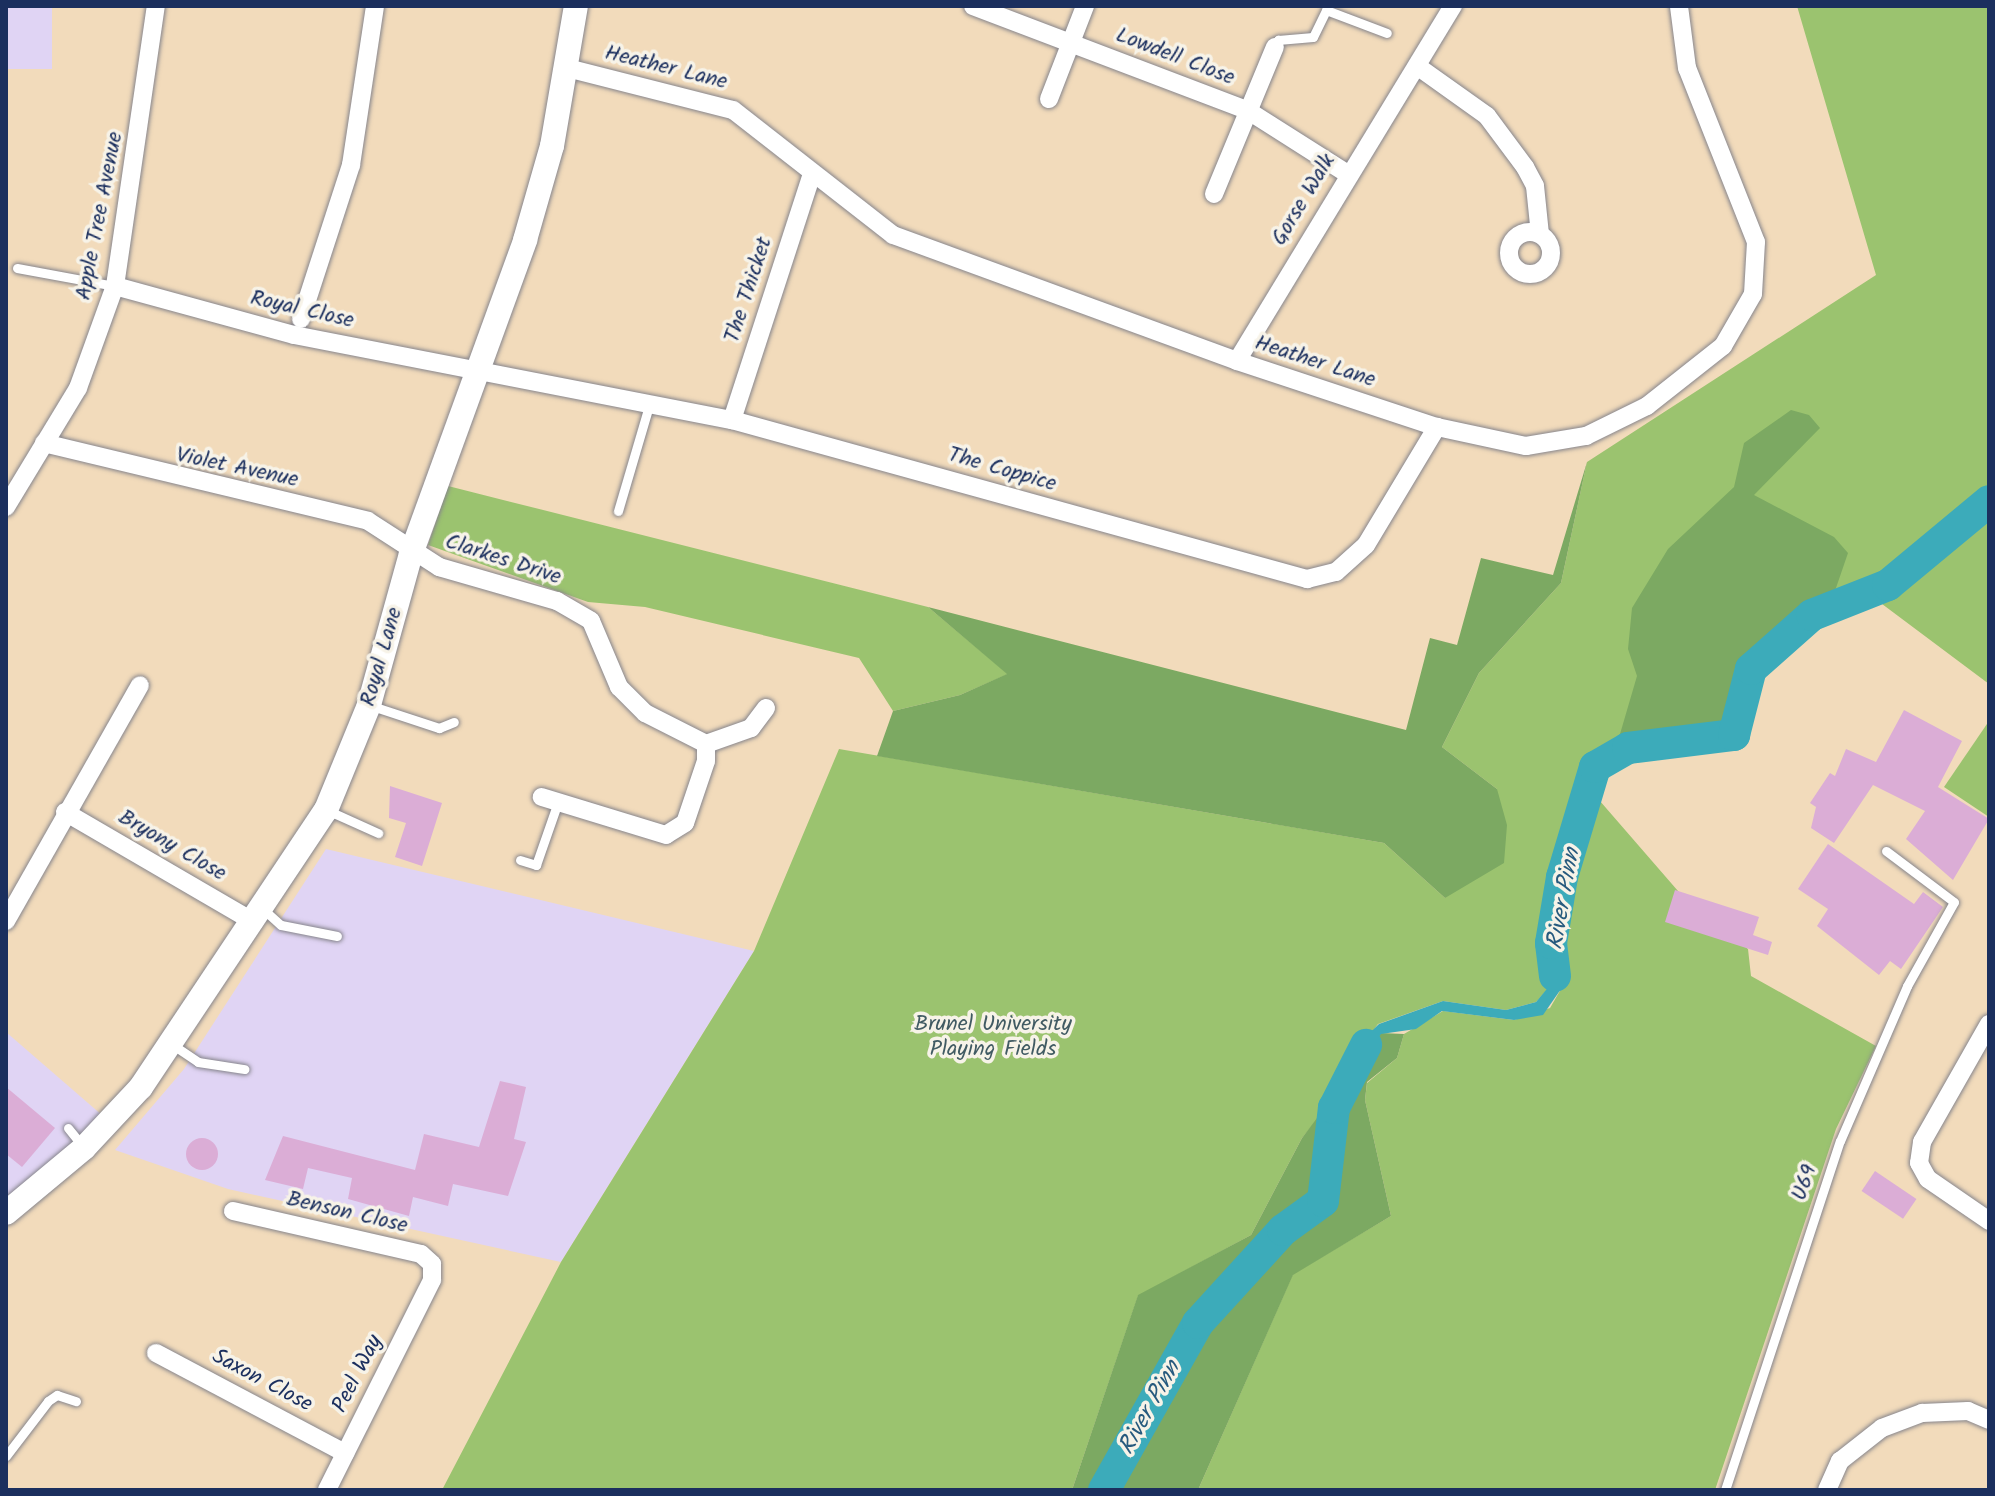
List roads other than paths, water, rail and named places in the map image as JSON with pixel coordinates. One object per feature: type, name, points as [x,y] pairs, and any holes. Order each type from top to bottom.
[{"type":"street","name":"Apple Tree Avenue","points":[[9,496],[78,388],[115,286],[156,6]]},
{"type":"street","points":[[301,319],[351,165],[375,6]]},
{"type":"street","name":"Royal Lane","points":[[6,1213],[84,1148],[173,1045],[326,810],[369,705],[411,554],[480,372],[525,240],[567,68],[576,6]]},
{"type":"street","name":"Lowdell Close","points":[[973,6],[1247,110],[1348,174]]},
{"type":"street","points":[[1049,99],[1085,6]]},
{"type":"street","name":"Gorse Walk","points":[[1237,361],[1453,6]]},
{"type":"street","name":"Heather Lane","points":[[567,68],[724,106],[893,235],[1237,361],[1437,427],[1506,445],[1586,436],[1647,406],[1723,346],[1743,318],[1753,294],[1756,242],[1687,68],[1679,6]]},
{"type":"street","points":[[1214,194],[1275,47]]},
{"type":"street","points":[[1417,66],[1487,116],[1525,167],[1535,186],[1540,234]]},
{"type":"street","name":"The Thicket","points":[[732,420],[812,174]]},
{"type":"street","name":"Royal Close","points":[[115,286],[294,335],[480,372]]},
{"type":"street","name":"The Coppice","points":[[480,372],[732,420],[1307,579],[1336,572],[1366,545],[1437,427]]},
{"type":"street","name":"Violet Avenue","points":[[44,443],[368,521],[411,554]]},
{"type":"street","name":"Clarkes Drive","points":[[411,554],[557,601],[591,621],[619,687],[645,713],[706,744]]},
{"type":"street","points":[[6,921],[65,812],[140,685]]},
{"type":"street","points":[[550,800],[666,835],[685,823],[706,744],[751,728],[766,708]]},
{"type":"street","name":"Bryony Close","points":[[65,812],[258,916]]},
{"type":"street","points":[[1989,1024],[1922,1142],[1919,1163],[1928,1179],[1989,1221]]},
{"type":"street","name":"Benson Close","points":[[233,1211],[421,1254],[432,1264],[432,1280]]},
{"type":"street","name":"Peel Way","points":[[327,1490],[432,1280]]},
{"type":"street","name":"Saxon Close","points":[[156,1353],[345,1453]]},
{"type":"street","points":[[1827,1490],[1840,1461],[1882,1428],[1922,1413],[1968,1411],[1989,1420]]},
{"type":"lane","points":[[1275,47],[1278,40],[1313,37],[1326,10],[1387,33]]},
{"type":"lane","points":[[17,268],[115,286]]},
{"type":"lane","points":[[618,511],[650,402]]},
{"type":"lane","points":[[369,705],[439,728],[454,722]]},
{"type":"lane","points":[[520,860],[536,865],[550,800]]},
{"type":"lane","points":[[326,810],[378,833]]},
{"type":"lane","name":"U69","points":[[1725,1490],[1840,1141],[1907,986],[1954,902],[1886,851]]},
{"type":"lane","points":[[258,916],[281,925],[337,936]]},
{"type":"lane","points":[[173,1045],[198,1062],[244,1069]]},
{"type":"lane","points":[[68,1128],[84,1148]]},
{"type":"lane","points":[[6,1456],[48,1401],[57,1395],[76,1401]]},
{"type":"water","points":[[1554,932],[1561,989],[1543,1015],[1514,1020],[1442,1011],[1416,1029],[1381,1034],[1346,1084],[1354,1048],[1379,1024],[1443,1001],[1506,1010],[1536,1002],[1551,984],[1544,948]]},
{"type":"waterway","name":"River Pinn","points":[[1555,976],[1551,943],[1562,877],[1595,767],[1628,748],[1734,735],[1751,669],[1812,615],[1888,585],[1989,501]]},
{"type":"waterway","name":"River Pinn","points":[[1104,1490],[1198,1323],[1283,1230],[1323,1201],[1334,1108],[1366,1045]]},
{"type":"park label","name":"Brunel University Playing Fields","points":[[993,1036]]}]
